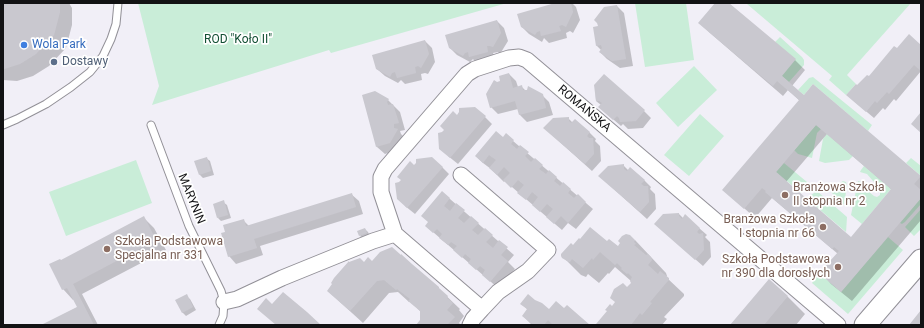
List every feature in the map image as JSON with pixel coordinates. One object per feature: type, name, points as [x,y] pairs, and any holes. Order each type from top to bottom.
[{"type":"street","name":"ROMAŃSKA","points":[[395,234],[381,192],[381,177],[385,169],[467,74],[475,69],[509,58],[519,57],[527,60],[838,325]]},
{"type":"street","points":[[461,175],[548,250],[528,272],[498,292],[473,319],[470,325]]},
{"type":"street","points":[[224,302],[237,299],[282,278],[373,241],[395,234],[482,309]]},
{"type":"street","points":[[865,325],[921,260]]},
{"type":"lane","points":[[3,125],[46,104],[90,72],[103,56],[111,39],[116,24],[118,3]]},
{"type":"lane","name":"MARYNIN","points":[[151,125],[189,226],[221,291],[224,302],[223,316],[219,325]]},
{"type":"green space","name":"ROD \"Koło II\"","points":[[138,3],[507,3],[331,53],[329,50],[152,105],[159,86]]},
{"type":"green space","points":[[635,3],[686,3],[694,60],[645,67]]},
{"type":"green space","points":[[747,3],[911,3],[847,75],[856,84],[846,95],[829,80],[832,76]]},
{"type":"green space","points":[[780,37],[804,60],[804,65],[789,82],[782,76],[775,42]]},
{"type":"green space","points":[[694,66],[717,90],[678,127],[656,103]]},
{"type":"green space","points":[[813,77],[872,125],[868,131],[813,84],[804,95],[798,90],[809,78]]},
{"type":"green space","points":[[700,114],[724,136],[689,176],[664,155]]},
{"type":"green space","points":[[816,125],[821,129],[817,133],[812,158],[798,154],[794,150]]},
{"type":"green space","points":[[827,134],[853,156],[849,160],[825,163],[819,161],[823,139]]},
{"type":"green space","points":[[911,158],[921,166],[921,176],[906,163]]},
{"type":"green space","points":[[136,160],[152,203],[66,236],[49,192]]},
{"type":"green space","points":[[784,163],[807,182],[805,189],[801,193],[776,172]]},
{"type":"green space","points":[[864,166],[891,189],[862,224],[851,215],[858,181],[865,183],[868,191],[874,196],[877,197],[880,195],[880,186],[867,174],[860,172]]},
{"type":"green space","points":[[843,181],[846,182],[847,186],[844,205],[831,192],[831,189]]},
{"type":"green space","points":[[817,191],[847,217],[846,233],[812,203],[815,199],[811,195]]},
{"type":"green space","points":[[921,198],[921,204],[905,222],[902,224],[900,223]]},
{"type":"green space","points":[[921,209],[921,229],[914,236],[905,227]]},
{"type":"green space","points":[[888,237],[903,250],[848,314],[812,283],[819,273],[841,292]]},
{"type":"building","name":"Wola Park","points":[[3,3],[60,3],[60,12],[54,35],[36,54],[20,64],[4,69],[3,69]]},
{"type":"building","points":[[555,3],[571,3],[573,12],[566,27],[562,25],[559,26],[561,31],[541,36],[540,31],[535,35],[521,27],[517,14]]},
{"type":"building","points":[[715,3],[729,3],[796,59],[782,76],[804,95],[813,84],[921,176],[914,184],[921,190],[921,198],[841,292],[819,273],[839,251],[834,247],[832,249],[762,188],[744,209],[722,190],[799,100],[777,81],[773,86],[698,23]],"holes":[[[816,125],[891,189],[851,237],[776,172]]]},
{"type":"building","points":[[617,5],[626,59],[612,61],[599,52],[602,48],[601,45],[596,46],[593,27],[598,26],[594,20],[604,7]]},
{"type":"building","points":[[497,20],[501,33],[493,47],[487,46],[488,52],[469,57],[468,52],[463,56],[449,48],[445,35]]},
{"type":"building","points":[[909,34],[921,45],[921,71],[914,65],[889,94],[887,92],[877,103],[875,101],[866,112],[846,95],[856,84],[857,85],[867,75],[869,76],[894,46],[897,48]]},
{"type":"building","points":[[425,40],[429,54],[421,68],[418,66],[415,67],[416,73],[397,78],[395,72],[392,73],[390,77],[376,69],[372,55]]},
{"type":"building","points":[[509,73],[513,88],[522,85],[523,90],[527,90],[528,86],[543,94],[546,108],[519,115],[515,101],[490,108],[486,94],[494,80],[497,82],[500,81],[499,76]]},
{"type":"building","points":[[604,74],[645,110],[636,121],[620,122],[617,116],[613,120],[598,107],[602,103],[596,101],[594,85]]},
{"type":"building","points":[[375,91],[389,99],[387,102],[388,105],[393,104],[399,123],[394,124],[394,128],[398,129],[390,143],[376,147],[362,95]]},
{"type":"building","points":[[475,107],[486,116],[450,158],[439,149],[438,133],[444,130],[440,126],[453,111],[457,115],[459,108]]},
{"type":"building","points":[[921,112],[921,133],[911,124]]},
{"type":"building","points":[[569,117],[569,121],[571,123],[575,119],[590,132],[587,136],[589,138],[593,138],[594,154],[585,164],[543,128],[553,118]]},
{"type":"building","points":[[496,131],[503,137],[506,133],[514,140],[511,144],[517,149],[520,145],[529,152],[525,156],[531,162],[535,158],[543,165],[539,169],[546,174],[549,170],[557,177],[554,181],[560,186],[563,182],[571,189],[568,193],[574,198],[578,194],[586,202],[568,223],[561,216],[554,224],[546,217],[553,209],[547,204],[540,212],[532,205],[538,197],[532,192],[526,200],[517,193],[524,185],[518,180],[511,188],[503,180],[510,173],[504,167],[497,175],[489,168],[496,160],[489,155],[483,163],[475,156]]},
{"type":"building","points":[[207,157],[211,171],[199,175],[194,161]]},
{"type":"building","points":[[432,157],[443,167],[407,208],[397,199],[395,183],[401,180],[397,177],[410,161],[414,165],[416,163],[416,159]]},
{"type":"building","points":[[624,164],[624,169],[627,171],[630,167],[645,180],[641,184],[648,186],[649,202],[640,212],[598,176],[608,166]]},
{"type":"building","points":[[442,191],[450,198],[444,206],[450,211],[456,203],[465,210],[458,218],[464,223],[471,216],[479,223],[472,230],[478,235],[485,228],[493,235],[486,242],[493,248],[499,240],[508,247],[501,255],[508,261],[490,282],[482,275],[485,270],[480,266],[476,270],[468,263],[471,259],[465,254],[462,258],[453,250],[457,246],[451,242],[448,245],[439,238],[442,234],[437,229],[433,233],[425,226],[428,222],[421,216]]},
{"type":"building","points":[[352,193],[356,207],[254,239],[257,248],[228,257],[221,233],[225,232],[223,225],[244,219],[246,226]]},
{"type":"building","points":[[224,200],[228,215],[217,218],[213,204]]},
{"type":"building","points":[[679,213],[679,216],[682,219],[685,214],[700,228],[697,232],[699,234],[703,233],[704,250],[695,260],[654,224],[663,214]]},
{"type":"building","points":[[144,216],[156,240],[73,284],[94,325],[41,325],[77,307],[67,288],[62,290],[49,264],[60,259],[61,260]]},
{"type":"building","points":[[590,227],[607,241],[609,239],[618,246],[620,243],[618,241],[622,236],[626,234],[630,235],[635,240],[634,242],[636,244],[634,245],[646,255],[648,254],[651,257],[652,260],[648,265],[658,274],[660,271],[669,278],[669,280],[650,302],[652,303],[642,315],[640,313],[631,325],[596,324],[607,311],[605,310],[610,304],[612,306],[615,302],[610,298],[614,289],[623,283],[627,287],[631,283],[630,281],[632,277],[628,273],[627,274],[621,269],[622,268],[617,263],[615,265],[600,252],[583,268],[572,259],[570,262],[561,256],[561,254],[571,243],[573,245]]},
{"type":"building","points":[[365,228],[367,233],[359,236],[357,231]]},
{"type":"building","points":[[392,247],[439,287],[448,296],[447,298],[453,303],[447,310],[455,317],[447,325],[416,325],[420,320],[420,311],[408,301],[410,299],[384,280],[377,281],[350,311],[327,291],[334,278],[349,261],[360,258],[364,262],[368,257],[372,261],[380,252]]},
{"type":"building","points":[[769,279],[788,296],[764,325],[730,325]]},
{"type":"building","points":[[283,292],[321,325],[276,325],[257,309],[266,298],[272,304]]},
{"type":"building","points":[[187,294],[193,307],[182,313],[175,300]]},
{"type":"building","points":[[528,294],[549,309],[556,301],[564,308],[567,305],[590,325],[553,325],[548,320],[544,325],[532,324],[522,316],[527,309],[520,304]]},
{"type":"building","points":[[921,310],[921,325],[909,325]]},
{"type":"place","name":"Wola Park","points":[[24,45]]},
{"type":"place","name":"Dostawy","points":[[54,62]]},
{"type":"place","name":"Branżowa Szkoła II stopnia nr 2","points":[[785,195]]},
{"type":"place","name":"Branżowa Szkoła I stopnia nr 66","points":[[823,227]]},
{"type":"place","name":"Szkoła Podstawowa Specjalna nr 331","points":[[107,249]]},
{"type":"place","name":"Szkoła Podstawowa nr 390 dla dorosłych","points":[[838,267]]}]
